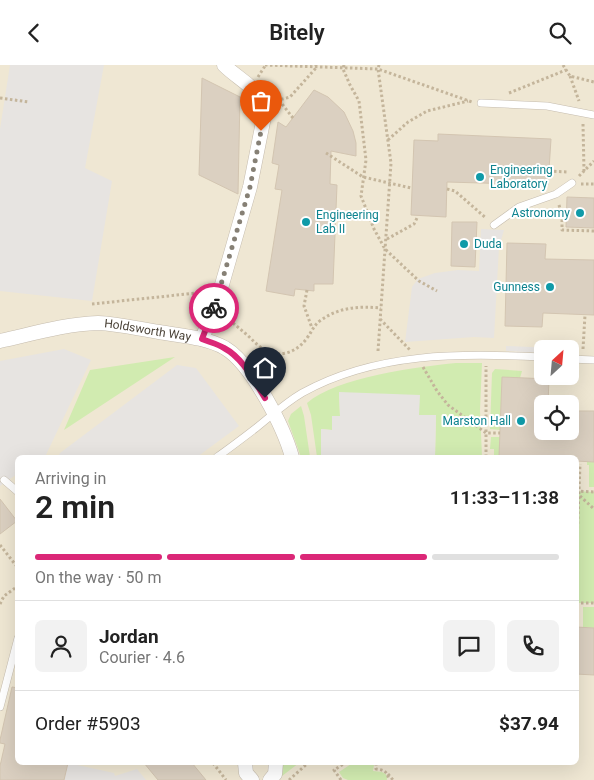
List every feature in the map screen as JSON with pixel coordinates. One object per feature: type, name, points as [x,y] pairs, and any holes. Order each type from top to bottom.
[{"type":"street","points":[[202,339],[219,295],[250,187],[265,112],[263,102],[258,93],[224,65]]},
{"type":"street","name":"Holdsworth Way","points":[[0,341],[77,325],[98,323],[202,339],[234,355],[245,368],[274,413],[291,455]]},
{"type":"street","points":[[245,765],[246,773],[252,780]]},
{"type":"street","points":[[270,780],[276,774],[276,765]]},
{"type":"lane","points":[[481,103],[547,106],[594,115]]},
{"type":"lane","points":[[494,225],[519,207],[556,194],[572,183]]},
{"type":"lane","points":[[220,455],[301,394],[330,380],[378,365],[415,357],[487,354],[534,357]]},
{"type":"lane","points":[[582,359],[594,360]]},
{"type":"lane","points":[[4,480],[15,490]]},
{"type":"lane","points":[[0,707],[15,650]]},
{"type":"path","points":[[265,65],[378,67],[468,101],[481,103]]},
{"type":"path","points":[[563,65],[570,76],[583,113],[584,171]]},
{"type":"path","points":[[293,118],[279,100],[290,97],[316,66]]},
{"type":"path","points":[[343,67],[359,101],[366,160],[361,196],[374,229],[385,249],[419,281],[437,291]]},
{"type":"path","points":[[378,67],[391,163],[378,351]]},
{"type":"path","points":[[507,93],[566,71]]},
{"type":"path","points":[[570,76],[594,82]]},
{"type":"path","points":[[0,98],[29,102]]},
{"type":"path","points":[[388,141],[408,122],[427,111],[468,101]]},
{"type":"path","points":[[326,153],[363,177],[411,188]]},
{"type":"path","points":[[446,189],[455,191],[494,225]]},
{"type":"path","points":[[556,194],[562,216],[562,230],[594,231]]},
{"type":"path","points":[[386,239],[414,225],[418,216]]},
{"type":"path","points":[[306,290],[304,306],[312,328]]},
{"type":"path","points":[[92,304],[211,292]]},
{"type":"path","points":[[224,317],[257,345],[274,354],[282,354],[291,352],[299,347],[306,340],[312,328],[329,315],[350,307],[381,308]]},
{"type":"path","points":[[582,359],[585,315]]},
{"type":"path","points":[[380,319],[406,345],[448,405],[486,433],[500,433]]},
{"type":"path","points":[[486,366],[486,455]]},
{"type":"path","points":[[579,478],[580,464]]},
{"type":"path","points":[[579,493],[594,492]]},
{"type":"path","points":[[579,494],[594,509]]},
{"type":"path","points":[[0,545],[15,563]]},
{"type":"path","points":[[0,604],[4,595],[15,588]]},
{"type":"path","points":[[579,603],[594,603]]},
{"type":"path","points":[[215,765],[226,780]]},
{"type":"path","points":[[289,780],[306,765]]},
{"type":"path","points":[[341,780],[334,770],[342,765]]},
{"type":"path","points":[[376,765],[376,769],[384,770],[388,773],[391,780]]},
{"type":"shaded area","points":[[0,65],[594,65],[594,780],[0,780]]},
{"type":"shaded area","points":[[10,65],[104,65],[85,168],[112,181],[92,301],[0,291],[0,129]]},
{"type":"shaded area","points":[[481,229],[504,230],[499,247],[494,338],[474,337],[405,342],[412,287],[418,279],[435,273],[458,270],[479,271]]},
{"type":"shaded area","points":[[506,346],[534,347],[534,353],[506,351]]},
{"type":"shaded area","points":[[64,349],[91,360],[46,455],[15,455],[15,475],[0,486],[0,361]]},
{"type":"shaded area","points":[[177,365],[196,368],[239,426],[200,455],[59,455]]},
{"type":"shaded area","points":[[339,392],[420,395],[419,415],[436,415],[435,455],[321,455],[321,429],[332,430],[332,416],[340,416]]},
{"type":"shaded area","points":[[68,765],[77,765],[114,773],[115,776],[137,769],[146,780],[64,780]]},
{"type":"green space","points":[[175,357],[64,430],[90,370]]},
{"type":"green space","points":[[456,363],[482,363],[480,410],[482,455],[435,455],[436,415],[419,416],[339,393],[340,416],[332,430],[321,429],[321,455],[317,455],[311,415],[307,403],[337,386],[378,375],[420,367]]},
{"type":"green space","points":[[495,369],[522,371],[520,378],[502,377],[500,430],[490,429],[492,373]]},
{"type":"green space","points":[[301,406],[310,455],[300,455],[288,421],[291,414]]},
{"type":"green space","points":[[491,437],[500,437],[499,455],[494,455],[494,449],[490,449]]},
{"type":"green space","points":[[587,461],[594,462],[594,487],[589,487],[589,465],[587,465]]},
{"type":"green space","points":[[579,491],[594,492],[594,603],[579,603]]},
{"type":"green space","points":[[583,607],[594,607],[594,628],[583,627]]},
{"type":"green space","points":[[283,765],[296,765],[282,776]]},
{"type":"green space","points":[[350,765],[374,765],[373,771],[385,773],[387,780],[348,780],[343,778],[339,772]]},
{"type":"building","points":[[202,78],[240,97],[238,194],[199,175]]},
{"type":"building","name":"Engineering Lab II","points":[[314,90],[328,97],[344,112],[353,131],[356,143],[356,156],[331,151],[330,184],[337,185],[333,284],[314,284],[314,291],[295,289],[294,296],[266,291],[282,190],[275,189],[279,165],[272,163],[278,122],[286,127]]},
{"type":"building","name":"Engineering Laboratory","points":[[438,134],[551,139],[548,185],[447,182],[446,217],[411,215],[414,140],[438,141]]},
{"type":"building","name":"Astronomy","points":[[567,197],[594,198],[594,228],[566,227]]},
{"type":"building","name":"Duda","points":[[452,222],[477,222],[475,267],[451,266]]},
{"type":"building","name":"Gunness","points":[[507,243],[546,244],[545,259],[594,260],[594,315],[543,313],[542,327],[505,326]]},
{"type":"building","name":"Marston Hall","points":[[502,377],[534,378],[534,385],[549,385],[548,395],[534,395],[534,440],[579,440],[579,411],[594,411],[594,462],[579,461],[579,455],[499,455]]},
{"type":"building","points":[[0,499],[15,518],[15,523],[0,534]]},
{"type":"building","points":[[579,627],[594,628],[594,675],[579,674]]},
{"type":"building","points":[[12,687],[15,688],[15,765],[68,765],[64,780],[0,780],[0,766],[5,744],[0,743]]},
{"type":"building","points":[[146,765],[194,765],[206,780],[158,780]]},
{"type":"way so far","points":[[214,308],[250,187],[261,131]]},
{"type":"place","name":"Engineering Laboratory","points":[[480,177]]},
{"type":"place","name":"Astronomy","points":[[580,213]]},
{"type":"place","name":"Engineering Lab II","points":[[306,222]]},
{"type":"place","name":"Duda","points":[[464,244]]},
{"type":"place","name":"Gunness","points":[[550,287]]},
{"type":"place","name":"Marston Hall","points":[[521,421]]},
{"type":"route","points":[[214,308],[202,339],[234,355],[265,398]]}]
